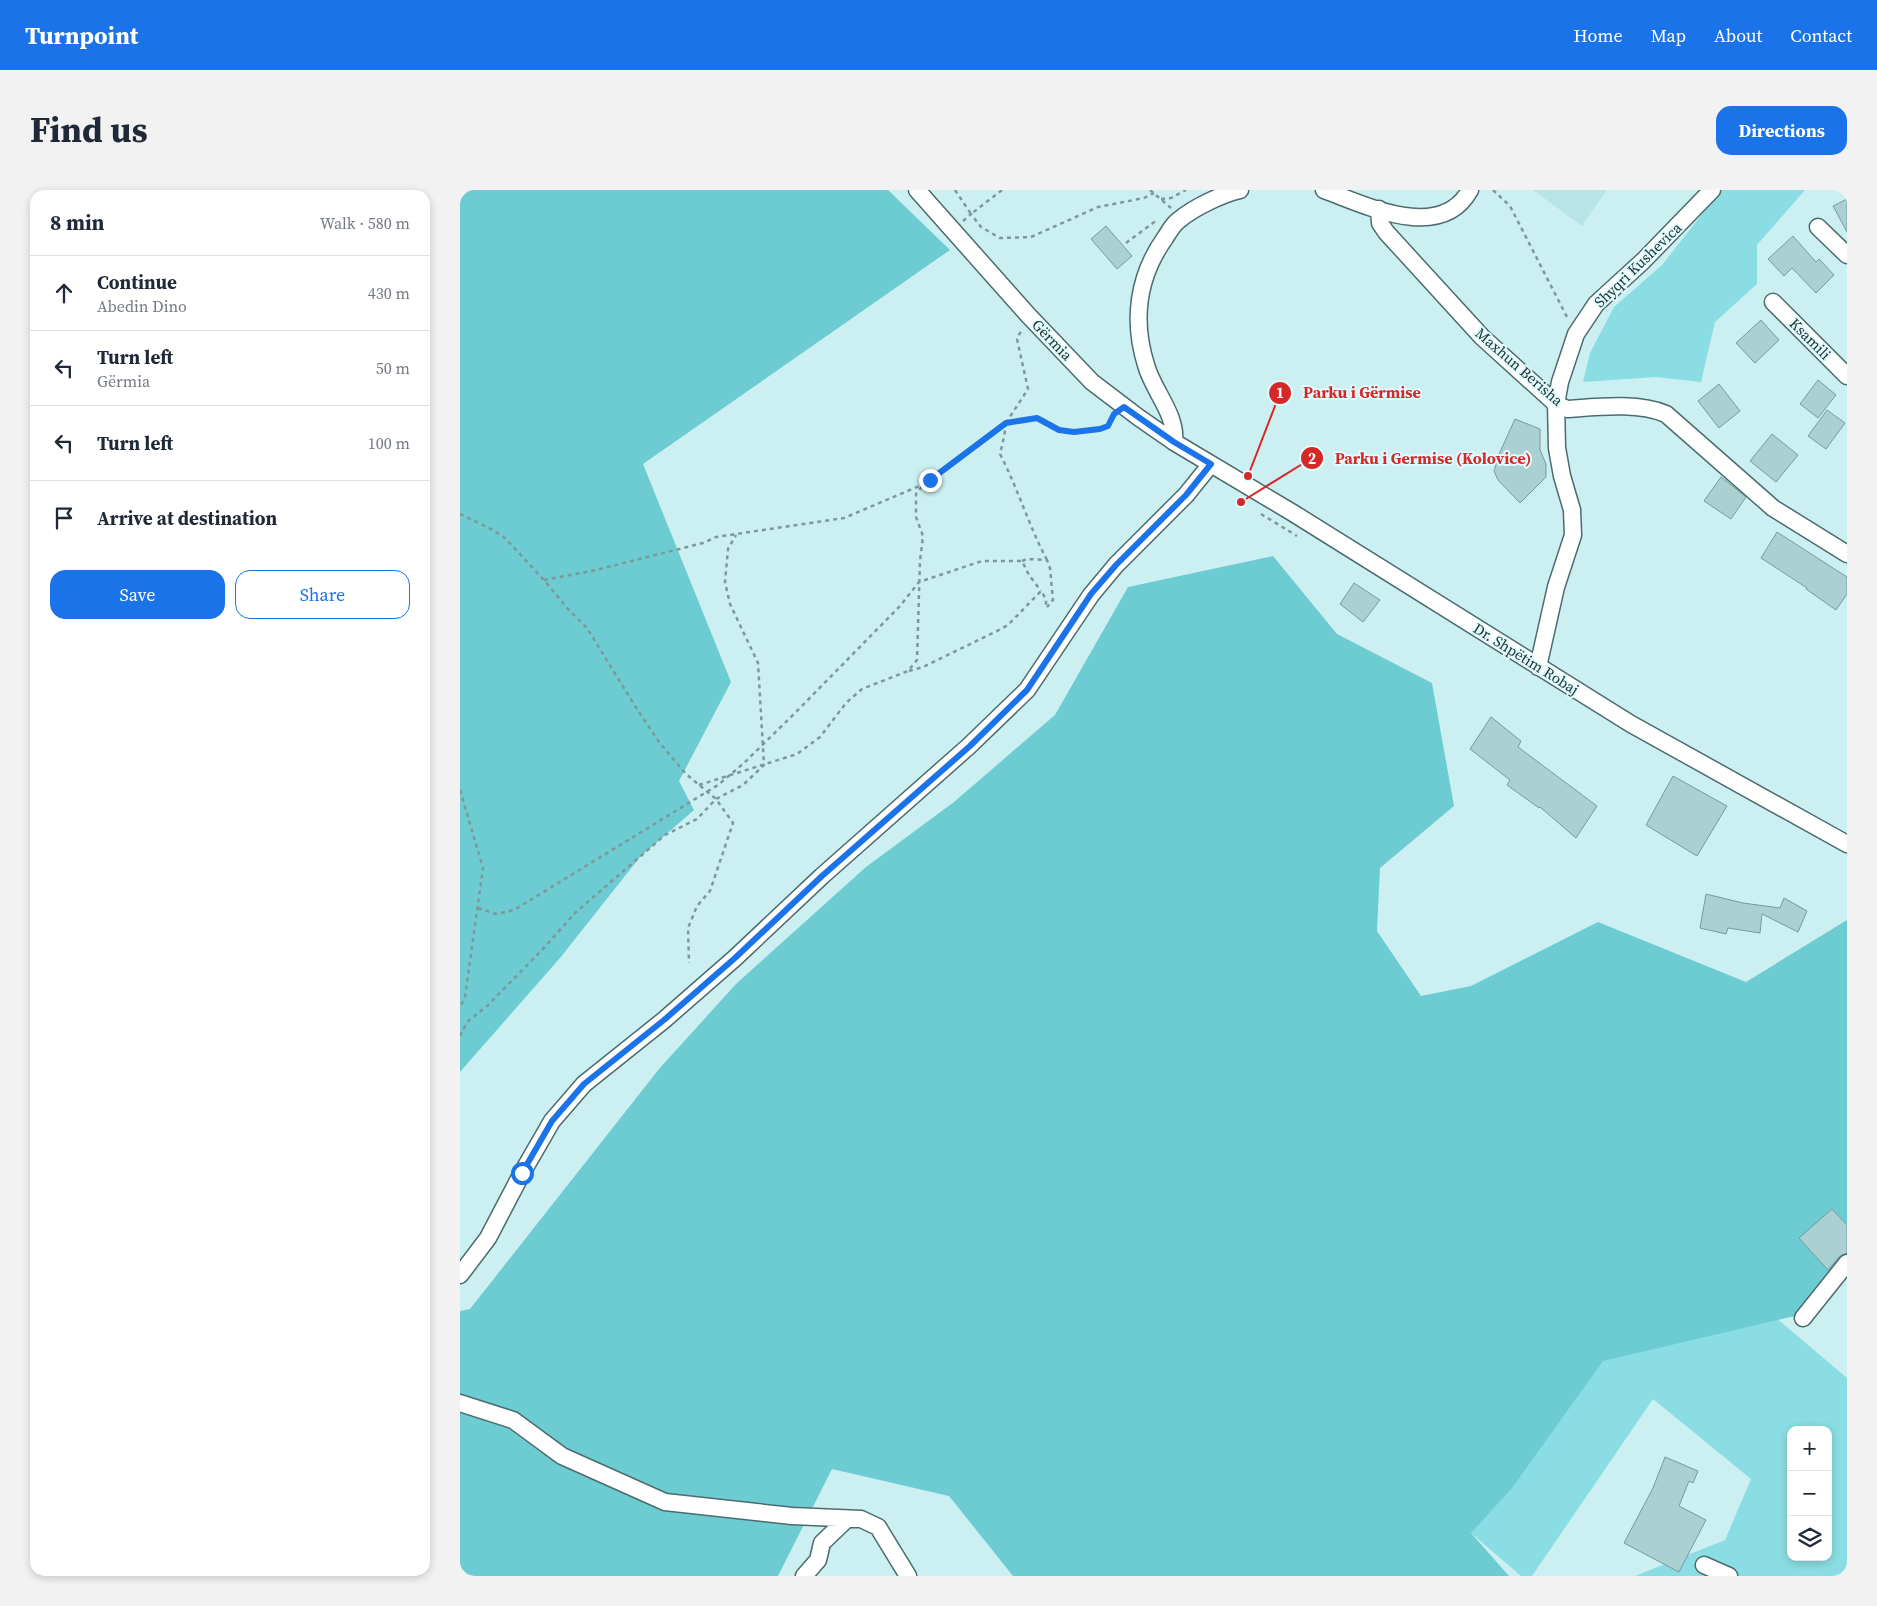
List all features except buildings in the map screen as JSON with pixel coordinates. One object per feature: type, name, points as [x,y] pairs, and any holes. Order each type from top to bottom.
[{"type":"street","name":"Gërmia","points":[[917,190],[1028,315],[1092,382],[1174,442],[1211,464]]},
{"type":"street","points":[[1174,442],[1175,433],[1173,426],[1146,366],[1138,312],[1142,286],[1160,245],[1178,220],[1201,206],[1240,190]]},
{"type":"street","points":[[1324,190],[1379,209],[1419,218],[1433,217],[1446,212],[1458,204],[1470,190]]},
{"type":"street","name":"Shyqri Kushevica","points":[[1538,667],[1556,587],[1573,535],[1572,510],[1562,476],[1558,448],[1556,404],[1560,382],[1576,334],[1596,304],[1643,261],[1712,190]]},
{"type":"street","name":"Maxhun Berisha","points":[[1379,209],[1380,223],[1386,232],[1482,337],[1556,404],[1567,409],[1638,408],[1654,409],[1666,414],[1773,508],[1847,554]]},
{"type":"street","points":[[1818,227],[1847,255]]},
{"type":"street","name":"Ksamili","points":[[1773,302],[1847,376]]},
{"type":"street","points":[[460,1275],[488,1238],[552,1121],[584,1084],[664,1020],[735,958],[822,876],[970,746],[1027,690],[1091,594],[1116,565],[1186,495],[1211,464]]},
{"type":"street","name":"Dr. Shpëtim Robaj","points":[[1211,464],[1631,724],[1847,844]]},
{"type":"street","points":[[1804,1318],[1847,1263]]},
{"type":"street","points":[[460,1403],[513,1420],[562,1456],[665,1502],[792,1516],[861,1519],[878,1527],[908,1576]]},
{"type":"street","points":[[804,1576],[818,1560],[822,1543],[847,1518]]},
{"type":"street","points":[[1704,1565],[1729,1576]]},
{"type":"path","points":[[955,190],[981,226],[1000,238],[1031,238],[1098,207],[1144,198],[1154,193]]},
{"type":"path","points":[[952,230],[1002,190]]},
{"type":"path","points":[[1150,190],[1161,199],[1171,198],[1186,190]]},
{"type":"path","points":[[1493,190],[1510,206],[1576,334]]},
{"type":"path","points":[[1126,243],[1164,214]]},
{"type":"path","points":[[544,580],[596,570],[716,537],[844,518],[924,484],[1006,423],[1028,389],[1017,339],[1028,315]]},
{"type":"path","points":[[1006,423],[1037,418],[1059,430],[1074,432],[1090,430],[1108,426],[1114,414],[1124,407]]},
{"type":"path","points":[[1006,423],[1000,454],[1014,482],[1050,568],[1054,600],[1046,608],[1046,599],[1022,561]]},
{"type":"path","points":[[908,671],[918,660],[919,582],[923,536],[916,517],[916,494],[924,484]]},
{"type":"path","points":[[460,514],[491,528],[506,538],[587,628],[659,742],[686,774],[716,798],[733,823],[710,891],[697,906],[688,928],[688,963]]},
{"type":"path","points":[[460,1036],[467,1022],[486,1006],[542,950],[575,912],[665,835],[697,819],[716,798],[743,785],[764,765],[758,663],[730,604],[725,582],[728,549],[736,535]]},
{"type":"path","points":[[478,908],[496,914],[514,910],[708,792],[730,776],[900,606],[919,582],[982,561],[1047,560]]},
{"type":"path","points":[[699,785],[796,754],[820,736],[846,703],[862,689],[908,671],[923,668],[1002,629],[1041,591]]},
{"type":"path","points":[[460,790],[483,868],[465,997],[460,1007]]},
{"type":"shaded area","points":[[460,190],[888,190],[950,250],[643,464],[731,682],[679,781],[694,810],[640,857],[560,958],[460,1072]]},
{"type":"shaded area","points":[[1533,190],[1605,190],[1606,191],[1582,226]]},
{"type":"shaded area","points":[[1721,190],[1805,190],[1757,245],[1757,284],[1715,322],[1701,382],[1656,377],[1583,382],[1590,353],[1614,307],[1662,265]]},
{"type":"shaded area","points":[[1273,556],[1337,634],[1432,683],[1454,806],[1380,868],[1377,931],[1421,996],[1471,986],[1598,922],[1746,982],[1847,920],[1847,1256],[1803,1314],[1603,1361],[1512,1488],[1471,1533],[1509,1576],[1013,1576],[949,1496],[832,1469],[778,1576],[460,1576],[460,1311],[470,1309],[659,1069],[736,984],[866,867],[954,802],[1055,715],[1128,587]]},
{"type":"shaded area","points":[[1735,1283],[1847,1378],[1847,1576],[1635,1576],[1725,1540],[1751,1479],[1653,1399],[1532,1576],[1521,1576],[1471,1533],[1603,1361]]},
{"type":"place","name":"Parku i Gërmise","points":[[1248,476]]},
{"type":"place","name":"Parku i Germise (Kolovice)","points":[[1241,502]]},
{"type":"route","points":[[522,1173],[552,1121],[584,1084],[664,1020],[735,958],[822,876],[970,746],[1027,690],[1091,594],[1116,565],[1186,495],[1211,464],[1174,442],[1124,407],[1114,414],[1108,426],[1100,429],[1074,432],[1059,430],[1037,418],[1006,423],[930,480]]}]
